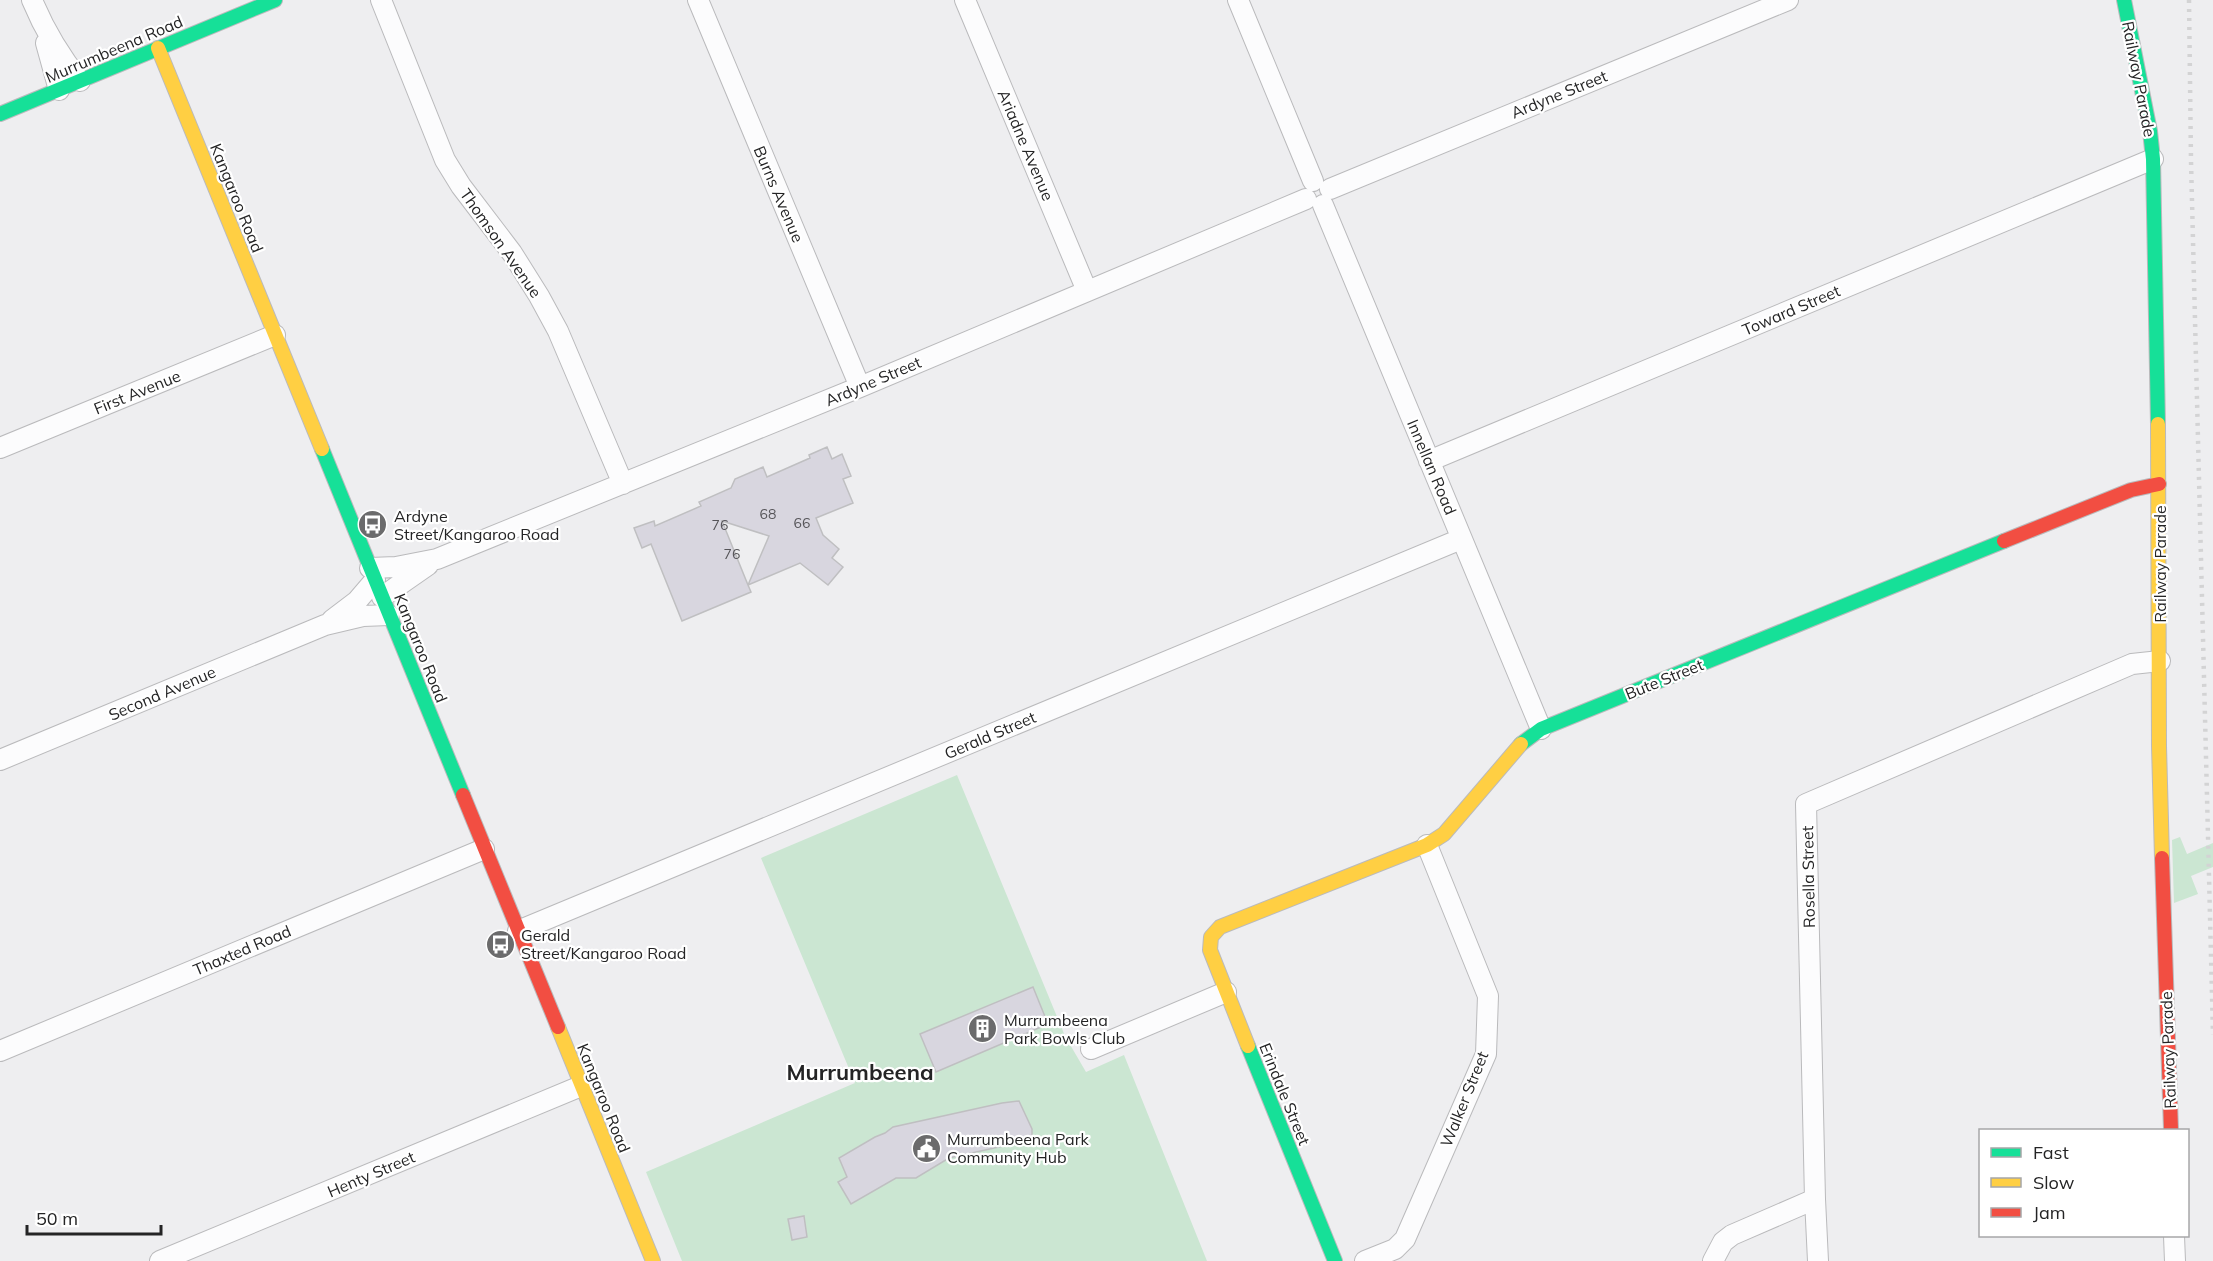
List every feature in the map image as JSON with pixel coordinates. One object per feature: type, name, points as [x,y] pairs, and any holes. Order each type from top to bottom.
[{"type":"street","name":"Murrumbeena Road","points":[[0,114],[275,0]]},
{"type":"street","name":"Thomson Avenue","points":[[381,0],[445,160],[461,186],[512,253],[539,296],[562,340],[623,484]]},
{"type":"street","name":"Burns Avenue","points":[[698,0],[860,387]]},
{"type":"street","name":"Ariadne Avenue","points":[[965,0],[1086,291]]},
{"type":"street","name":"Innellan Road","points":[[1238,0],[1541,729]]},
{"type":"street","name":"Ardyne Street","points":[[379,590],[437,559],[860,387],[1318,194],[1788,0]]},
{"type":"street","name":"Railway Parade","points":[[2124,0],[2150,131],[2153,159],[2159,484],[2159,746],[2171,1129]]},
{"type":"street","points":[[36,9],[65,62],[80,81]]},
{"type":"street","points":[[36,9],[59,90]]},
{"type":"street","name":"Kangaroo Road","points":[[158,48],[653,1261]]},
{"type":"street","name":"Toward Street","points":[[1429,461],[2153,159]]},
{"type":"street","name":"First Avenue","points":[[0,448],[275,335]]},
{"type":"street","name":"Bute Street","points":[[1210,938],[1220,927],[1427,845],[1444,834],[1524,740],[1541,729],[2131,490],[2159,484]]},
{"type":"street","name":"Gerald Street","points":[[518,931],[1461,539]]},
{"type":"street","name":"Ardyne Street","points":[[379,590],[396,567],[437,559]]},
{"type":"street","name":"Second Avenue","points":[[0,760],[325,625],[363,616],[379,590]]},
{"type":"street","name":"Second Avenue","points":[[325,625],[357,601],[379,590]]},
{"type":"street","name":"Rosella Street","points":[[1818,1261],[1806,804],[2133,664],[2160,661]]},
{"type":"street","name":"Walker Street","points":[[1365,1261],[1395,1249],[1405,1239],[1486,1054],[1488,996],[1427,845]]},
{"type":"street","name":"Thaxted Road","points":[[0,1051],[484,849]]},
{"type":"street","name":"Erindale Street","points":[[1210,938],[1210,950],[1226,992],[1335,1261]]},
{"type":"street","points":[[1091,1049],[1226,992]]},
{"type":"street","name":"Henty Street","points":[[160,1261],[581,1086]]},
{"type":"street","points":[[1713,1261],[1723,1242],[1732,1235],[1815,1199]]},
{"type":"street","points":[[2174,1237],[2175,1261]]},
{"type":"green space","points":[[957,775],[1065,1036],[1086,1072],[1124,1055],[1207,1261],[682,1261],[646,1172],[855,1083],[761,858]]},
{"type":"green space","points":[[2180,837],[2187,854],[2213,843],[2213,867],[2191,876],[2198,894],[2174,903],[2172,840]]},
{"type":"building","points":[[827,447],[832,459],[842,454],[851,476],[843,479],[853,503],[816,518],[823,535],[839,549],[832,558],[843,567],[828,585],[800,563],[748,585],[751,592],[682,621],[651,544],[642,548],[634,528],[654,521],[655,526],[701,506],[699,502],[731,488],[735,479],[763,467],[767,477],[810,458],[809,455]],"holes":[[[722,521],[769,536],[748,585]]]},
{"type":"building","name":"Murrumbeena Park Bowls Club","points":[[1033,987],[1048,1024],[936,1072],[920,1034]]},
{"type":"building","name":"Murrumbeena Park Community Hub","points":[[1019,1101],[1032,1129],[1032,1137],[1026,1141],[949,1158],[916,1178],[896,1178],[851,1204],[838,1182],[847,1177],[839,1158],[893,1127]]},
{"type":"building","points":[[804,1216],[807,1237],[792,1240],[788,1219]]},
{"type":"railway","points":[[2189,0],[2213,1035]]},
{"type":"traffic: fast","points":[[0,114],[275,0]]},
{"type":"traffic: fast","points":[[2124,0],[2150,131],[2153,159],[2158,424]]},
{"type":"traffic: fast","points":[[322,449],[463,795]]},
{"type":"traffic: fast","points":[[1521,744],[1541,729],[2004,541]]},
{"type":"traffic: fast","points":[[1248,1046],[1335,1261]]},
{"type":"traffic: slow","points":[[158,48],[322,449]]},
{"type":"traffic: slow","points":[[2158,424],[2159,746],[2162,858]]},
{"type":"traffic: slow","points":[[1248,1046],[1210,950],[1211,937],[1220,927],[1427,845],[1444,834],[1521,744]]},
{"type":"traffic: slow","points":[[558,1027],[653,1261]]},
{"type":"traffic: jam","points":[[2004,541],[2131,490],[2159,484]]},
{"type":"traffic: jam","points":[[463,795],[558,1027]]},
{"type":"traffic: jam","points":[[2162,858],[2171,1129]]},
{"type":"place","name":"Ardyne Street/Kangaroo Road","points":[[373,525]]},
{"type":"place","name":"Gerald Street/Kangaroo Road","points":[[500,944]]},
{"type":"place","name":"Murrumbeena Park Bowls Club","points":[[983,1029]]},
{"type":"place","name":"Murrumbeena Park Community Hub","points":[[926,1148]]},
{"type":"district","name":"Murrumbeena","points":[[860,1072]]}]
